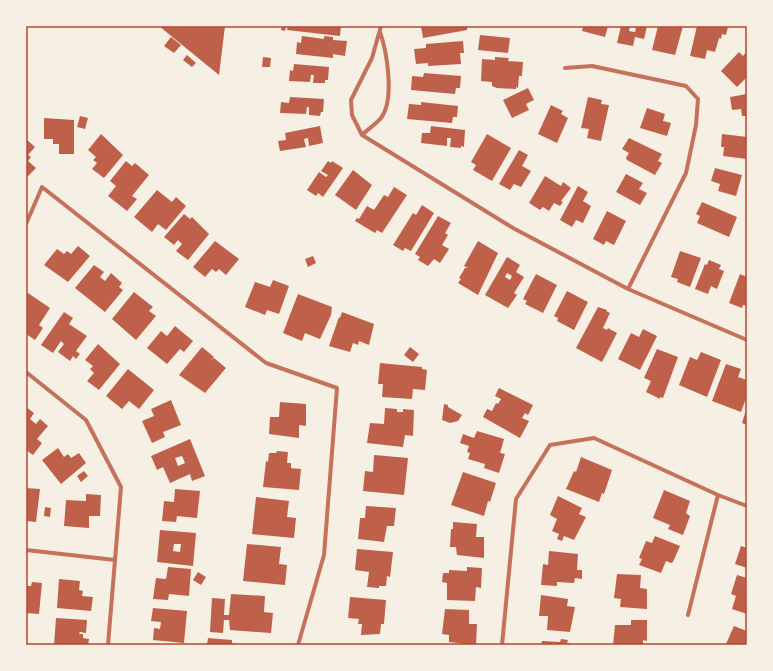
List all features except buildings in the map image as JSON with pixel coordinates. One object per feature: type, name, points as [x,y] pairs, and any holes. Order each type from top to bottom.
[{"type":"street","points":[[381,26],[372,58],[351,100],[352,115],[362,135],[513,228],[628,289],[747,340]]},
{"type":"street","points":[[362,135],[381,117],[386,103],[388,86],[387,67],[384,42],[380,32]]},
{"type":"street","points":[[565,68],[592,66],[686,86],[698,99],[696,125],[686,172],[628,289]]},
{"type":"street","points":[[26,224],[42,187],[266,363],[337,388],[324,555],[298,645]]},
{"type":"street","points":[[26,372],[86,420],[121,488],[108,645]]},
{"type":"street","points":[[502,645],[516,499],[550,445],[594,438],[718,495],[747,506]]},
{"type":"street","points":[[688,615],[718,495]]},
{"type":"street","points":[[26,550],[116,560]]}]
